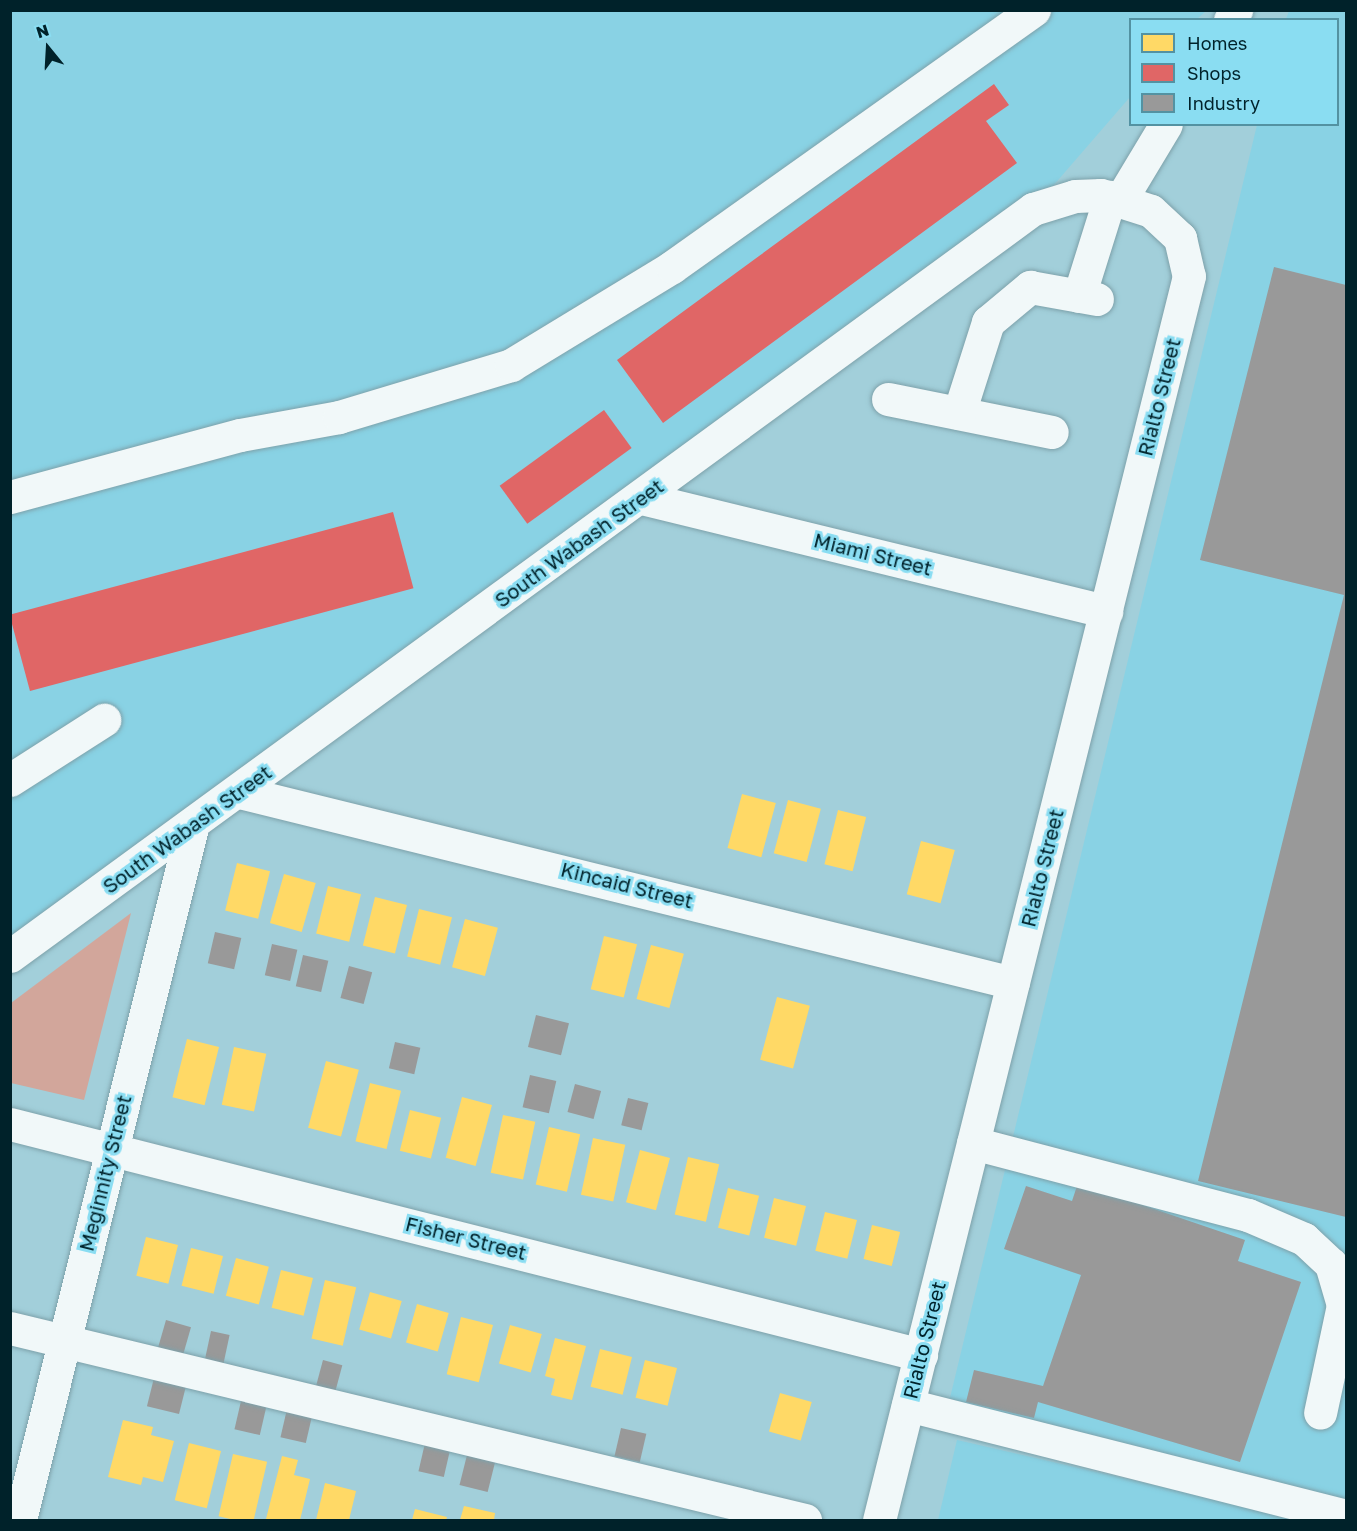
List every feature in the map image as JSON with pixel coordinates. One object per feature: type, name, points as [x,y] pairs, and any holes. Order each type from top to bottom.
[{"type":"street","points":[[10,496],[240,435],[339,417],[511,365],[672,267],[1034,10]]},
{"type":"street","points":[[958,413],[988,322],[1030,287],[1088,297],[1116,198],[1165,126]]},
{"type":"street","name":"South Wabash Street","points":[[10,956],[239,792],[1033,209],[1075,196],[1116,198],[1165,221]]},
{"type":"street","name":"Rialto Street","points":[[879,1521],[1189,276],[1180,238],[1165,221]]},
{"type":"street","points":[[888,399],[1052,432]]},
{"type":"street","name":"Miami Street","points":[[640,498],[1106,611]]},
{"type":"street","points":[[10,780],[104,720]]},
{"type":"street","name":"Kincaid Street","points":[[239,792],[1013,983]]},
{"type":"street","name":"Meginnity Street","points":[[20,1521],[192,826]]},
{"type":"street","name":"Fisher Street","points":[[10,1124],[921,1354]]},
{"type":"street","points":[[974,1143],[1248,1215],[1304,1239],[1331,1264],[1343,1305],[1320,1413]]},
{"type":"street","points":[[10,1328],[805,1521]]},
{"type":"street","points":[[908,1405],[1347,1516]]},
{"type":"shaded area","points":[[11,11],[1206,11],[1198,18],[1129,18],[1129,98],[1033,209],[11,956]]},
{"type":"shaded area","points":[[1289,11],[1346,11],[1346,1501],[949,1402],[1257,126],[1339,126],[1339,18],[1286,18]]},
{"type":"shaded area","points":[[131,913],[84,1100],[11,1083],[11,1003]]},
{"type":"shaded area","points":[[957,1440],[1306,1520],[938,1520]]},
{"type":"building: Homes","points":[[742,794],[776,803],[761,857],[728,848]]},
{"type":"building: Homes","points":[[788,800],[821,809],[807,862],[774,853]]},
{"type":"building: Homes","points":[[838,810],[866,817],[853,871],[824,864]]},
{"type":"building: Homes","points":[[921,841],[955,850],[941,903],[907,894]]},
{"type":"building: Homes","points":[[237,863],[270,871],[258,919],[225,911]]},
{"type":"building: Homes","points":[[284,874],[316,883],[302,932],[270,923]]},
{"type":"building: Homes","points":[[328,886],[361,894],[349,942],[316,934]]},
{"type":"building: Homes","points":[[375,897],[407,905],[395,953],[363,946]]},
{"type":"building: Homes","points":[[419,909],[452,917],[440,965],[407,957]]},
{"type":"building: Homes","points":[[465,919],[498,928],[485,976],[452,967]]},
{"type":"building: Homes","points":[[604,936],[637,944],[624,998],[591,989]]},
{"type":"building: Homes","points":[[651,945],[684,954],[669,1008],[637,999]]},
{"type":"building: Homes","points":[[777,997],[810,1006],[793,1069],[760,1060]]},
{"type":"building: Homes","points":[[187,1039],[219,1047],[205,1105],[172,1097]]},
{"type":"building: Homes","points":[[234,1047],[266,1054],[254,1112],[222,1105]]},
{"type":"building: Homes","points":[[326,1061],[359,1070],[341,1136],[308,1128]]},
{"type":"building: Homes","points":[[370,1083],[401,1091],[387,1149],[355,1141]]},
{"type":"building: Homes","points":[[462,1097],[492,1105],[476,1166],[446,1158]]},
{"type":"building: Homes","points":[[410,1110],[441,1118],[431,1158],[400,1151]]},
{"type":"building: Homes","points":[[503,1115],[535,1122],[523,1180],[491,1173]]},
{"type":"building: Homes","points":[[549,1127],[580,1134],[567,1192],[536,1184]]},
{"type":"building: Homes","points":[[593,1138],[625,1145],[613,1202],[581,1195]]},
{"type":"building: Homes","points":[[640,1150],[670,1158],[656,1210],[626,1202]]},
{"type":"building: Homes","points":[[688,1157],[719,1164],[706,1222],[675,1214]]},
{"type":"building: Homes","points":[[728,1188],[759,1196],[749,1236],[718,1228]]},
{"type":"building: Homes","points":[[774,1198],[806,1206],[796,1246],[764,1238]]},
{"type":"building: Homes","points":[[825,1212],[857,1220],[847,1259],[815,1251]]},
{"type":"building: Homes","points":[[872,1225],[900,1232],[892,1266],[864,1259]]},
{"type":"building: Homes","points":[[146,1237],[178,1245],[168,1284],[136,1276]]},
{"type":"building: Homes","points":[[191,1248],[223,1256],[214,1294],[182,1286]]},
{"type":"building: Homes","points":[[236,1258],[269,1267],[259,1304],[226,1296]]},
{"type":"building: Homes","points":[[281,1270],[313,1278],[304,1316],[272,1308]]},
{"type":"building: Homes","points":[[325,1280],[356,1287],[343,1346],[312,1338]]},
{"type":"building: Homes","points":[[370,1292],[402,1301],[391,1339],[359,1329]]},
{"type":"building: Homes","points":[[417,1304],[449,1313],[438,1352],[406,1342]]},
{"type":"building: Homes","points":[[461,1317],[493,1325],[479,1382],[447,1374]]},
{"type":"building: Homes","points":[[510,1325],[542,1334],[531,1373],[499,1363]]},
{"type":"building: Homes","points":[[555,1338],[586,1346],[572,1400],[551,1395],[555,1379],[545,1376]]},
{"type":"building: Homes","points":[[600,1349],[632,1357],[623,1395],[591,1387]]},
{"type":"building: Homes","points":[[645,1360],[677,1368],[668,1406],[636,1398]]},
{"type":"building: Homes","points":[[780,1393],[812,1402],[801,1441],[769,1431]]},
{"type":"building: Homes","points":[[123,1420],[153,1427],[151,1435],[174,1441],[163,1482],[143,1477],[141,1485],[108,1477]]},
{"type":"building: Homes","points":[[189,1443],[221,1451],[207,1508],[175,1500]]},
{"type":"building: Homes","points":[[233,1454],[267,1462],[254,1520],[234,1520],[219,1516]]},
{"type":"building: Homes","points":[[282,1456],[298,1460],[294,1475],[310,1479],[300,1520],[266,1519]]},
{"type":"building: Homes","points":[[325,1483],[356,1491],[349,1520],[316,1520]]},
{"type":"building: Homes","points":[[464,1506],[495,1513],[494,1520],[460,1520]]},
{"type":"building: Homes","points":[[415,1509],[447,1517],[446,1520],[412,1520]]},
{"type":"building: Shops","points":[[994,84],[1009,105],[986,121],[1017,163],[663,423],[617,360]]},
{"type":"building: Shops","points":[[604,410],[632,448],[527,524],[500,486]]},
{"type":"building: Shops","points":[[393,512],[413,588],[30,691],[10,615]]},
{"type":"building: Industry","points":[[1274,267],[1346,285],[1346,1217],[1198,1181],[1344,595],[1200,560]]},
{"type":"building: Industry","points":[[215,932],[241,938],[234,969],[208,963]]},
{"type":"building: Industry","points":[[272,944],[297,950],[290,981],[265,975]]},
{"type":"building: Industry","points":[[303,955],[328,961],[321,992],[296,986]]},
{"type":"building: Industry","points":[[349,966],[372,972],[364,1004],[340,998]]},
{"type":"building: Industry","points":[[536,1015],[569,1023],[561,1055],[528,1047]]},
{"type":"building: Industry","points":[[395,1042],[420,1048],[414,1074],[389,1068]]},
{"type":"building: Industry","points":[[530,1075],[556,1081],[549,1113],[523,1107]]},
{"type":"building: Industry","points":[[575,1084],[601,1091],[594,1119],[567,1112]]},
{"type":"building: Industry","points":[[628,1098],[648,1103],[642,1130],[621,1125]]},
{"type":"building: Industry","points":[[1078,1183],[1245,1240],[1238,1261],[1301,1282],[1240,1462],[1038,1402],[1034,1418],[966,1402],[974,1370],[1043,1386],[1081,1275],[1004,1249],[1026,1186],[1072,1201]]},
{"type":"building: Industry","points":[[166,1320],[191,1327],[183,1356],[158,1349]]},
{"type":"building: Industry","points":[[211,1331],[230,1335],[224,1363],[205,1359]]},
{"type":"building: Industry","points":[[323,1360],[342,1365],[335,1393],[315,1388]]},
{"type":"building: Industry","points":[[154,1378],[186,1386],[179,1414],[147,1406]]},
{"type":"building: Industry","points":[[241,1401],[266,1407],[260,1435],[234,1429]]},
{"type":"building: Industry","points":[[287,1409],[312,1415],[306,1443],[280,1437]]},
{"type":"building: Industry","points":[[621,1428],[646,1434],[640,1462],[614,1456]]},
{"type":"building: Industry","points":[[425,1443],[450,1449],[444,1477],[418,1471]]},
{"type":"building: Industry","points":[[467,1455],[495,1462],[488,1492],[460,1485]]}]
